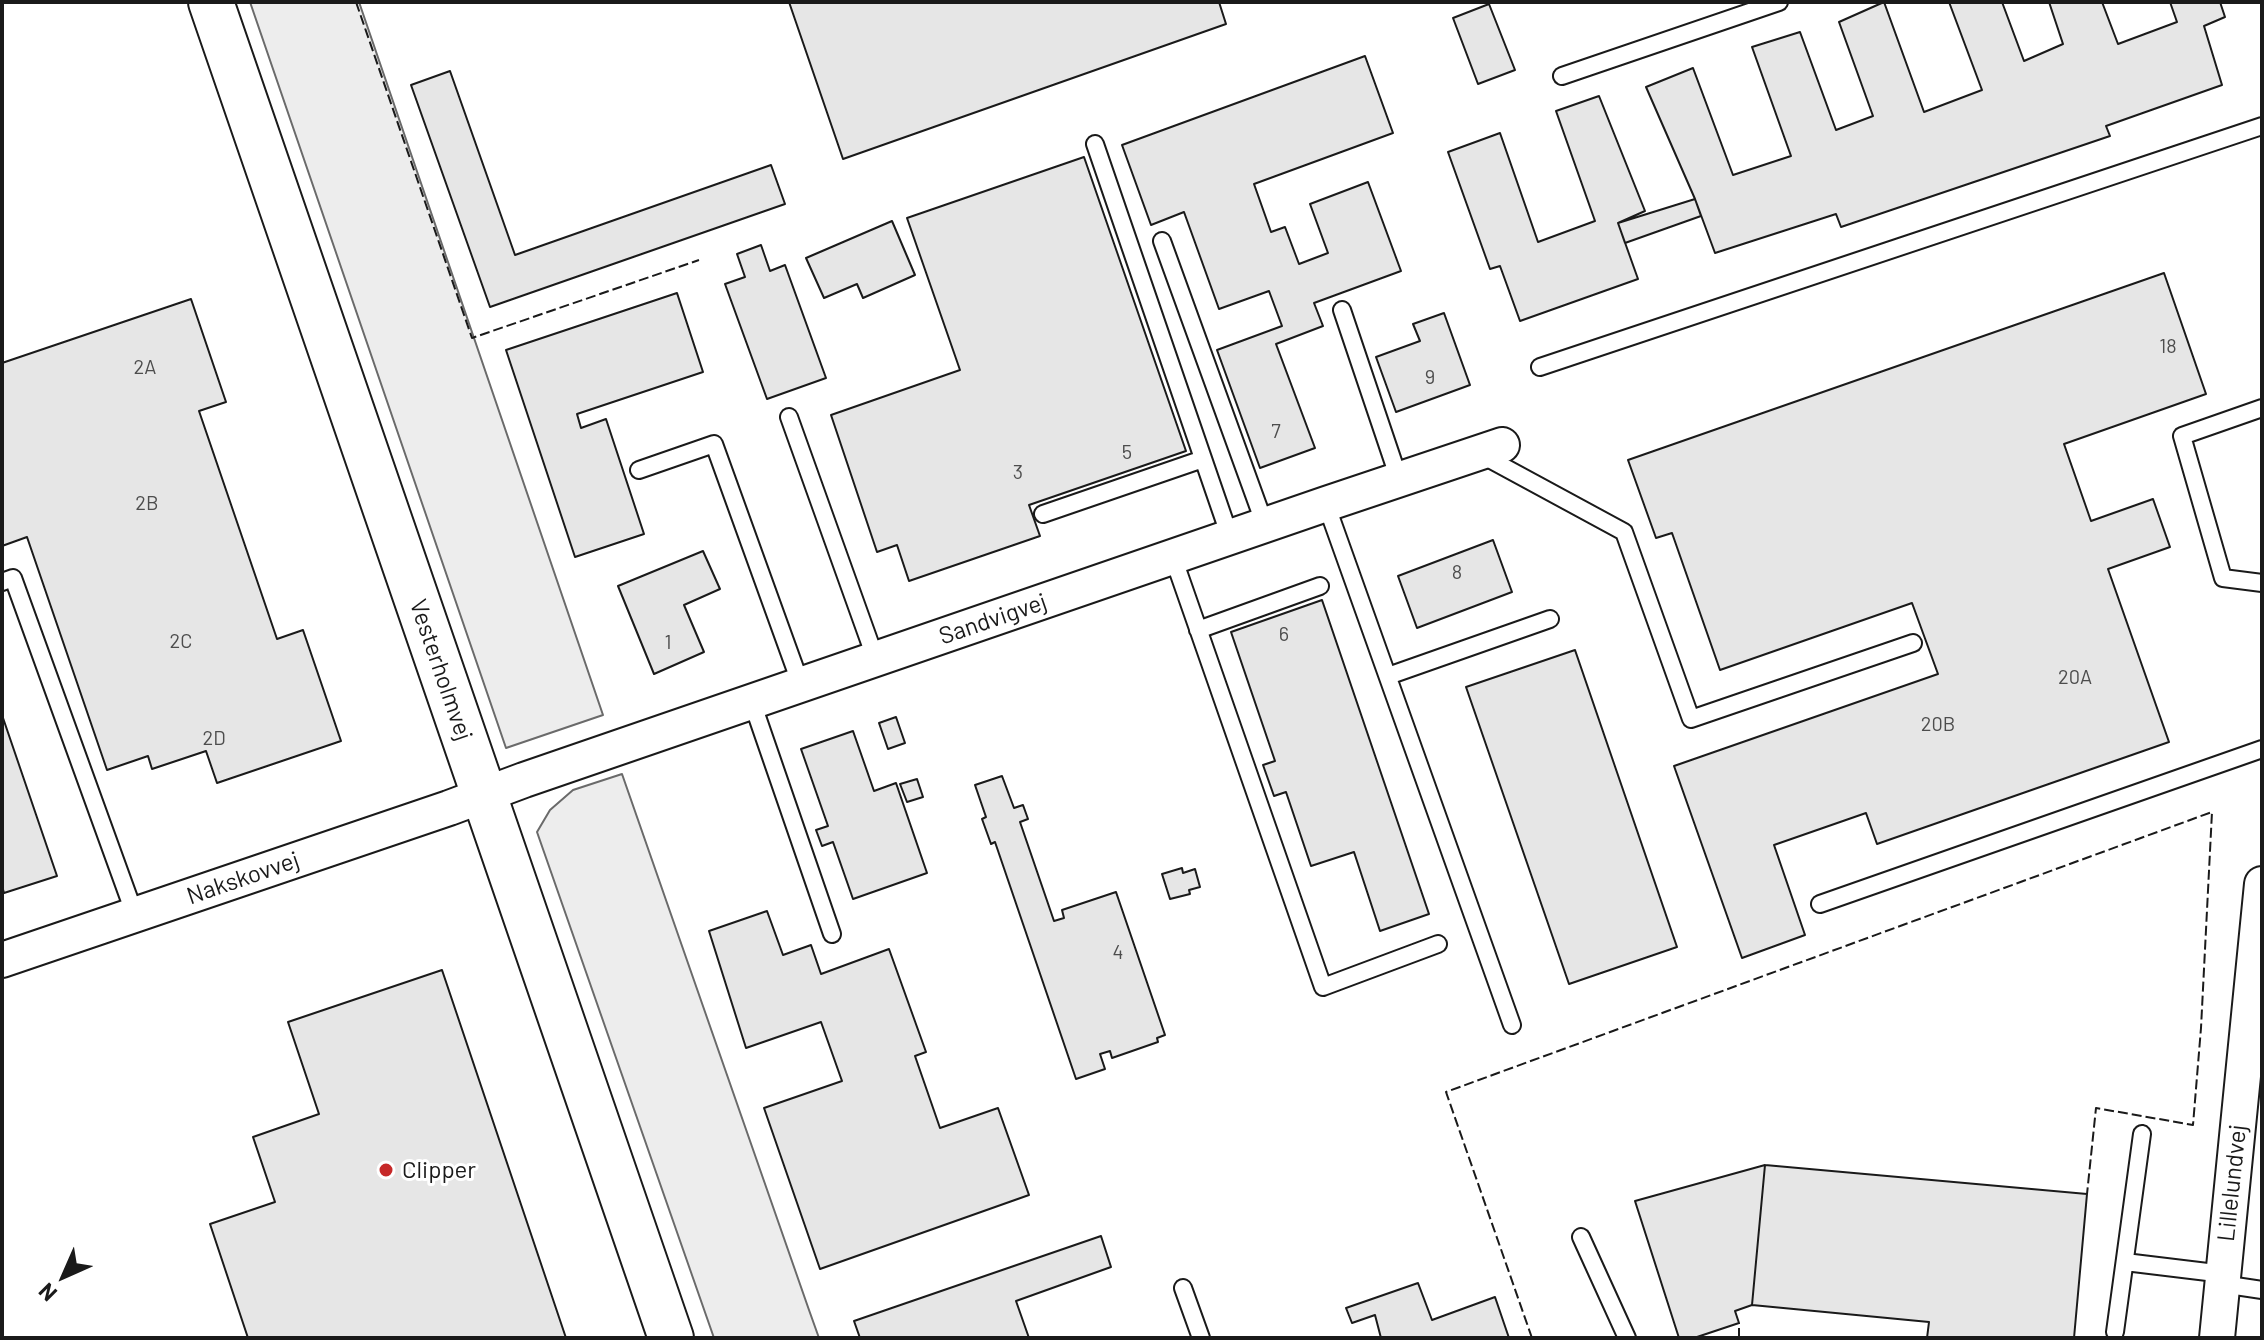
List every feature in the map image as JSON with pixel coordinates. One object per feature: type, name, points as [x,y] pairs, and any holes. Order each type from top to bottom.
[{"type":"street","name":"Vesterholmvej","points":[[211,2],[671,1338]]},
{"type":"street","name":"Sandvigvej","points":[[484,795],[1490,449]]},
{"type":"street","name":"Nakskovvej","points":[[2,960],[484,795]]},
{"type":"street","name":"Lillelundvej","points":[[2217,1338],[2262,884]]},
{"type":"lane","points":[[1562,76],[1779,2]]},
{"type":"lane","points":[[1540,367],[2262,126]]},
{"type":"lane","points":[[1095,144],[1230,537]]},
{"type":"lane","points":[[1162,241],[1265,525]]},
{"type":"lane","points":[[1342,310],[1399,479]]},
{"type":"lane","points":[[2262,408],[2182,436],[2223,578],[2262,583]]},
{"type":"lane","points":[[789,417],[876,660]]},
{"type":"lane","points":[[639,470],[714,444],[801,685]]},
{"type":"lane","points":[[1490,449],[1624,532],[1691,719],[1913,643]]},
{"type":"lane","points":[[1043,514],[1203,459]]},
{"type":"lane","points":[[1326,504],[1512,1025]]},
{"type":"lane","points":[[1173,557],[1323,987],[1438,944]]},
{"type":"lane","points":[[2,582],[13,578],[135,915]]},
{"type":"lane","points":[[1198,630],[1320,586]]},
{"type":"lane","points":[[1388,676],[1550,619]]},
{"type":"lane","points":[[752,702],[832,934]]},
{"type":"lane","points":[[1820,904],[2262,749]]},
{"type":"lane","points":[[2115,1332],[2142,1134]]},
{"type":"lane","points":[[1581,1237],[1627,1338]]},
{"type":"lane","points":[[2125,1262],[2223,1279],[2262,1290]]},
{"type":"lane","points":[[1183,1288],[1201,1338]]},
{"type":"shaded area","points":[[250,2],[359,2],[603,715],[506,748]]},
{"type":"shaded area","points":[[622,774],[819,1338],[714,1338],[537,832],[550,810],[573,790]]},
{"type":"building","points":[[789,2],[1219,2],[1226,24],[843,159]]},
{"type":"building","points":[[1884,2],[1924,112],[1982,90],[1949,2],[2002,2],[2024,61],[2063,44],[2049,2],[2102,2],[2118,44],[2177,22],[2170,2],[2220,2],[2225,17],[2204,26],[2222,85],[2106,126],[2110,136],[1841,227],[1836,214],[1715,253],[1646,87],[1693,68],[1733,175],[1791,156],[1752,47],[1800,32],[1836,130],[1873,116],[1839,22]]},
{"type":"building","points":[[1489,4],[1515,70],[1478,84],[1453,18]]},
{"type":"building","points":[[1365,56],[1393,133],[1254,184],[1271,232],[1285,227],[1299,264],[1328,253],[1310,204],[1368,182],[1401,271],[1314,303],[1323,326],[1276,344],[1315,448],[1260,468],[1217,350],[1282,326],[1269,291],[1219,309],[1184,212],[1151,225],[1122,145]]},
{"type":"building","points":[[450,71],[515,255],[771,165],[785,204],[490,307],[411,85]]},
{"type":"building","points":[[1599,96],[1645,211],[1618,223],[1638,279],[1520,321],[1500,266],[1490,269],[1448,152],[1500,133],[1538,242],[1595,221],[1556,111]]},
{"type":"building","points":[[1084,157],[1186,451],[1029,505],[1040,536],[909,581],[897,545],[877,552],[831,415],[960,370],[907,218]]},
{"type":"building","points":[[1695,199],[1701,216],[1625,243],[1618,223]]},
{"type":"building","points":[[892,221],[915,275],[863,298],[857,284],[824,298],[806,258]]},
{"type":"building","points":[[761,245],[770,271],[785,265],[826,378],[767,399],[725,284],[745,277],[737,254]]},
{"type":"building","points":[[2164,273],[2206,394],[2064,444],[2091,521],[2153,499],[2170,547],[2108,569],[2169,742],[1877,844],[1866,813],[1774,845],[1805,935],[1742,958],[1674,766],[1938,674],[1912,603],[1720,670],[1672,533],[1656,538],[1628,460]]},
{"type":"building","points":[[677,293],[703,372],[577,414],[581,428],[606,419],[644,534],[575,557],[506,350]]},
{"type":"building","points":[[191,299],[226,402],[199,411],[277,639],[303,630],[341,741],[217,783],[206,751],[152,769],[148,756],[107,770],[27,537],[2,546],[2,363]]},
{"type":"building","points":[[1444,313],[1470,385],[1396,412],[1376,357],[1420,341],[1413,324]]},
{"type":"building","points":[[1493,540],[1512,592],[1417,628],[1398,576]]},
{"type":"building","points":[[703,551],[720,589],[684,605],[704,652],[654,674],[618,586]]},
{"type":"building","points":[[1322,600],[1429,914],[1380,931],[1354,852],[1311,866],[1286,792],[1274,796],[1263,765],[1275,761],[1231,632]]},
{"type":"building","points":[[1575,650],[1677,947],[1569,984],[1466,687]]},
{"type":"building","points":[[2,715],[57,876],[4,893],[2,886]]},
{"type":"building","points":[[896,717],[905,743],[888,749],[879,723]]},
{"type":"building","points":[[853,731],[874,791],[896,783],[927,873],[853,899],[833,842],[822,846],[816,830],[828,826],[801,749]]},
{"type":"building","points":[[1002,776],[1014,808],[1023,805],[1028,819],[1020,822],[1054,921],[1064,918],[1062,910],[1116,892],[1165,1035],[1157,1038],[1158,1042],[1112,1058],[1110,1051],[1100,1054],[1105,1069],[1076,1079],[995,842],[991,844],[982,819],[986,817],[975,785]]},
{"type":"building","points":[[917,779],[923,797],[907,802],[900,784]]},
{"type":"building","points":[[1182,868],[1183,873],[1195,869],[1200,887],[1189,890],[1190,894],[1170,899],[1162,874]]},
{"type":"building","points":[[767,911],[783,955],[811,945],[821,974],[889,949],[926,1052],[915,1056],[940,1128],[998,1108],[1029,1195],[820,1269],[764,1108],[842,1081],[821,1022],[746,1048],[709,931]]},
{"type":"building","name":"Clipper","points":[[442,970],[566,1338],[248,1338],[210,1224],[275,1202],[253,1137],[319,1114],[288,1022]]},
{"type":"building","points":[[1765,1165],[2087,1194],[2074,1338],[1927,1338],[1929,1322],[1752,1305]]},
{"type":"building","points":[[1765,1165],[1752,1305],[1735,1311],[1739,1323],[1694,1338],[1679,1338],[1635,1201]]},
{"type":"building","points":[[1101,1236],[1111,1267],[1016,1301],[1029,1338],[860,1338],[854,1321]]},
{"type":"building","points":[[1418,1283],[1432,1320],[1495,1297],[1509,1338],[1381,1338],[1375,1315],[1352,1323],[1346,1308]]},
{"type":"fence","points":[[356,2],[472,338],[699,260]]},
{"type":"fence","points":[[1532,1338],[1446,1092],[2212,812],[2193,1125],[2096,1108],[2087,1194]]},
{"type":"fence","points":[[1739,1323],[1739,1338]]},
{"type":"place","name":"Clipper","points":[[386,1170]]}]
